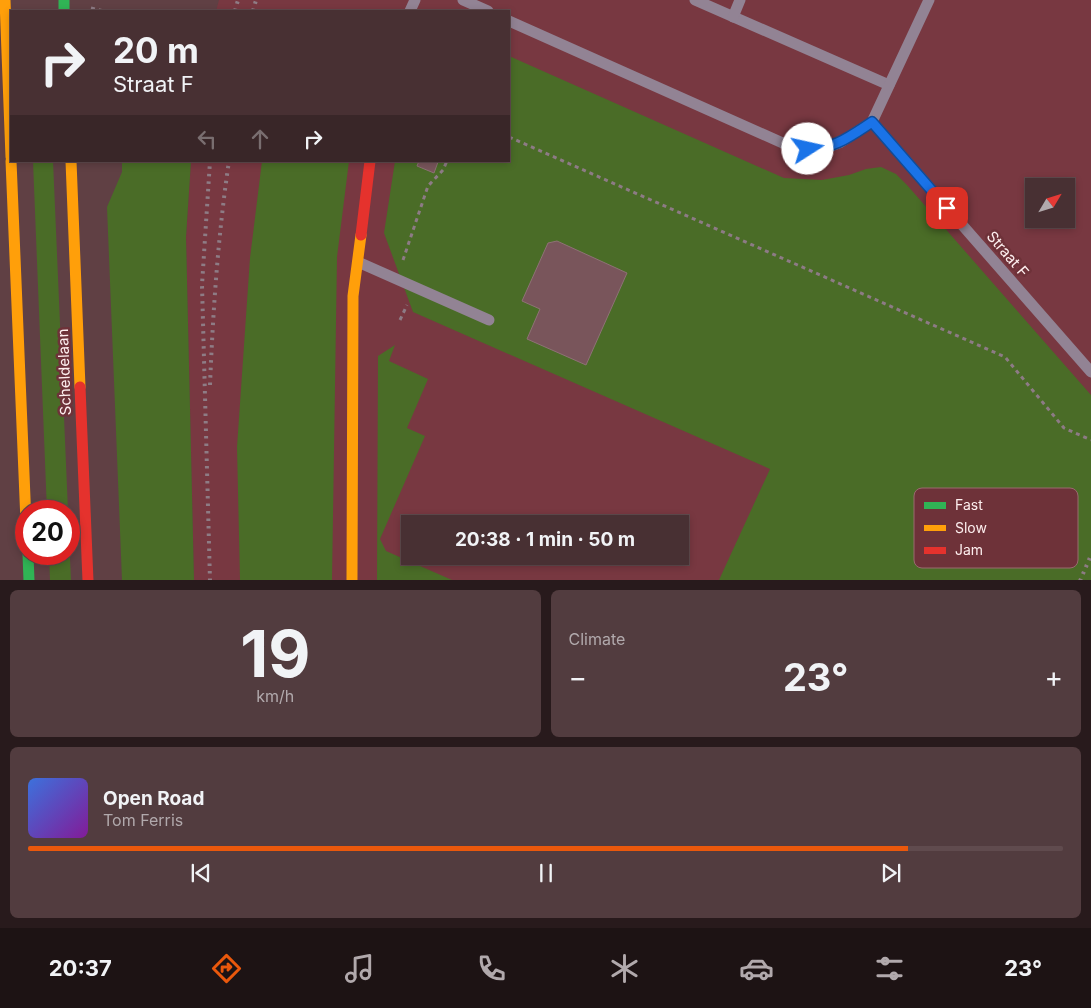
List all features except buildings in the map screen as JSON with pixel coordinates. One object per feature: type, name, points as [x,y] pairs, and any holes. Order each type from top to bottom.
[{"type":"main road","points":[[5,0],[10,131]]},
{"type":"main road","points":[[11,162],[25,500]]},
{"type":"main road","name":"Scheldelaan","points":[[70,162],[88,580]]},
{"type":"main road","points":[[352,580],[352,311],[356,261],[370,162]]},
{"type":"main road","points":[[28,565],[29,580]]},
{"type":"lane","points":[[463,0],[486,10]]},
{"type":"lane","points":[[694,0],[889,85]]},
{"type":"lane","points":[[733,17],[740,0]]},
{"type":"lane","points":[[510,20],[796,149],[820,150],[841,142],[872,122],[928,0]]},
{"type":"lane","name":"Straat F","points":[[872,122],[1091,372]]},
{"type":"lane","points":[[356,261],[404,284],[489,320]]},
{"type":"path","points":[[510,137],[1005,357],[1064,428],[1091,440]]},
{"type":"path","points":[[400,320],[408,303],[401,265],[428,186],[443,170],[447,162]]},
{"type":"shaded area","points":[[219,0],[1091,0],[1091,580],[194,580],[186,237],[191,162],[510,162],[510,10],[216,10]]},
{"type":"green space","points":[[510,56],[784,178],[822,180],[881,167],[896,174],[1091,395],[1091,580],[719,580],[770,469],[413,312],[384,233],[395,162],[510,162]]},
{"type":"green space","points":[[33,162],[53,162],[68,500],[47,500]]},
{"type":"green space","points":[[122,162],[191,162],[186,237],[194,580],[122,580],[107,207],[122,172]]},
{"type":"green space","points":[[262,162],[349,162],[337,257],[332,580],[240,580],[237,447],[250,258]]},
{"type":"green space","points":[[395,345],[389,361],[428,379],[407,428],[425,436],[380,539],[386,551],[401,558],[401,565],[418,565],[452,580],[377,580],[378,356]]},
{"type":"green space","points":[[49,565],[70,565],[71,580],[50,580]]},
{"type":"railway","points":[[235,10],[238,0]]},
{"type":"railway","points":[[253,10],[256,0]]},
{"type":"railway","points":[[210,162],[202,285],[210,580]]},
{"type":"railway","points":[[210,385],[217,273],[229,162]]},
{"type":"railway","points":[[1080,580],[1091,555]]},
{"type":"traffic: fast","points":[[64,0],[64,10]]},
{"type":"traffic: fast","points":[[28,565],[29,580]]},
{"type":"traffic: slow","points":[[5,0],[10,131]]},
{"type":"traffic: slow","points":[[11,162],[25,500]]},
{"type":"traffic: slow","points":[[71,162],[80,387]]},
{"type":"traffic: slow","points":[[352,580],[353,296],[361,235]]},
{"type":"traffic: jam","points":[[361,235],[370,162]]},
{"type":"traffic: jam","points":[[80,387],[88,580]]},
{"type":"route","points":[[808,149],[820,150],[841,142],[872,122],[947,208]]}]
